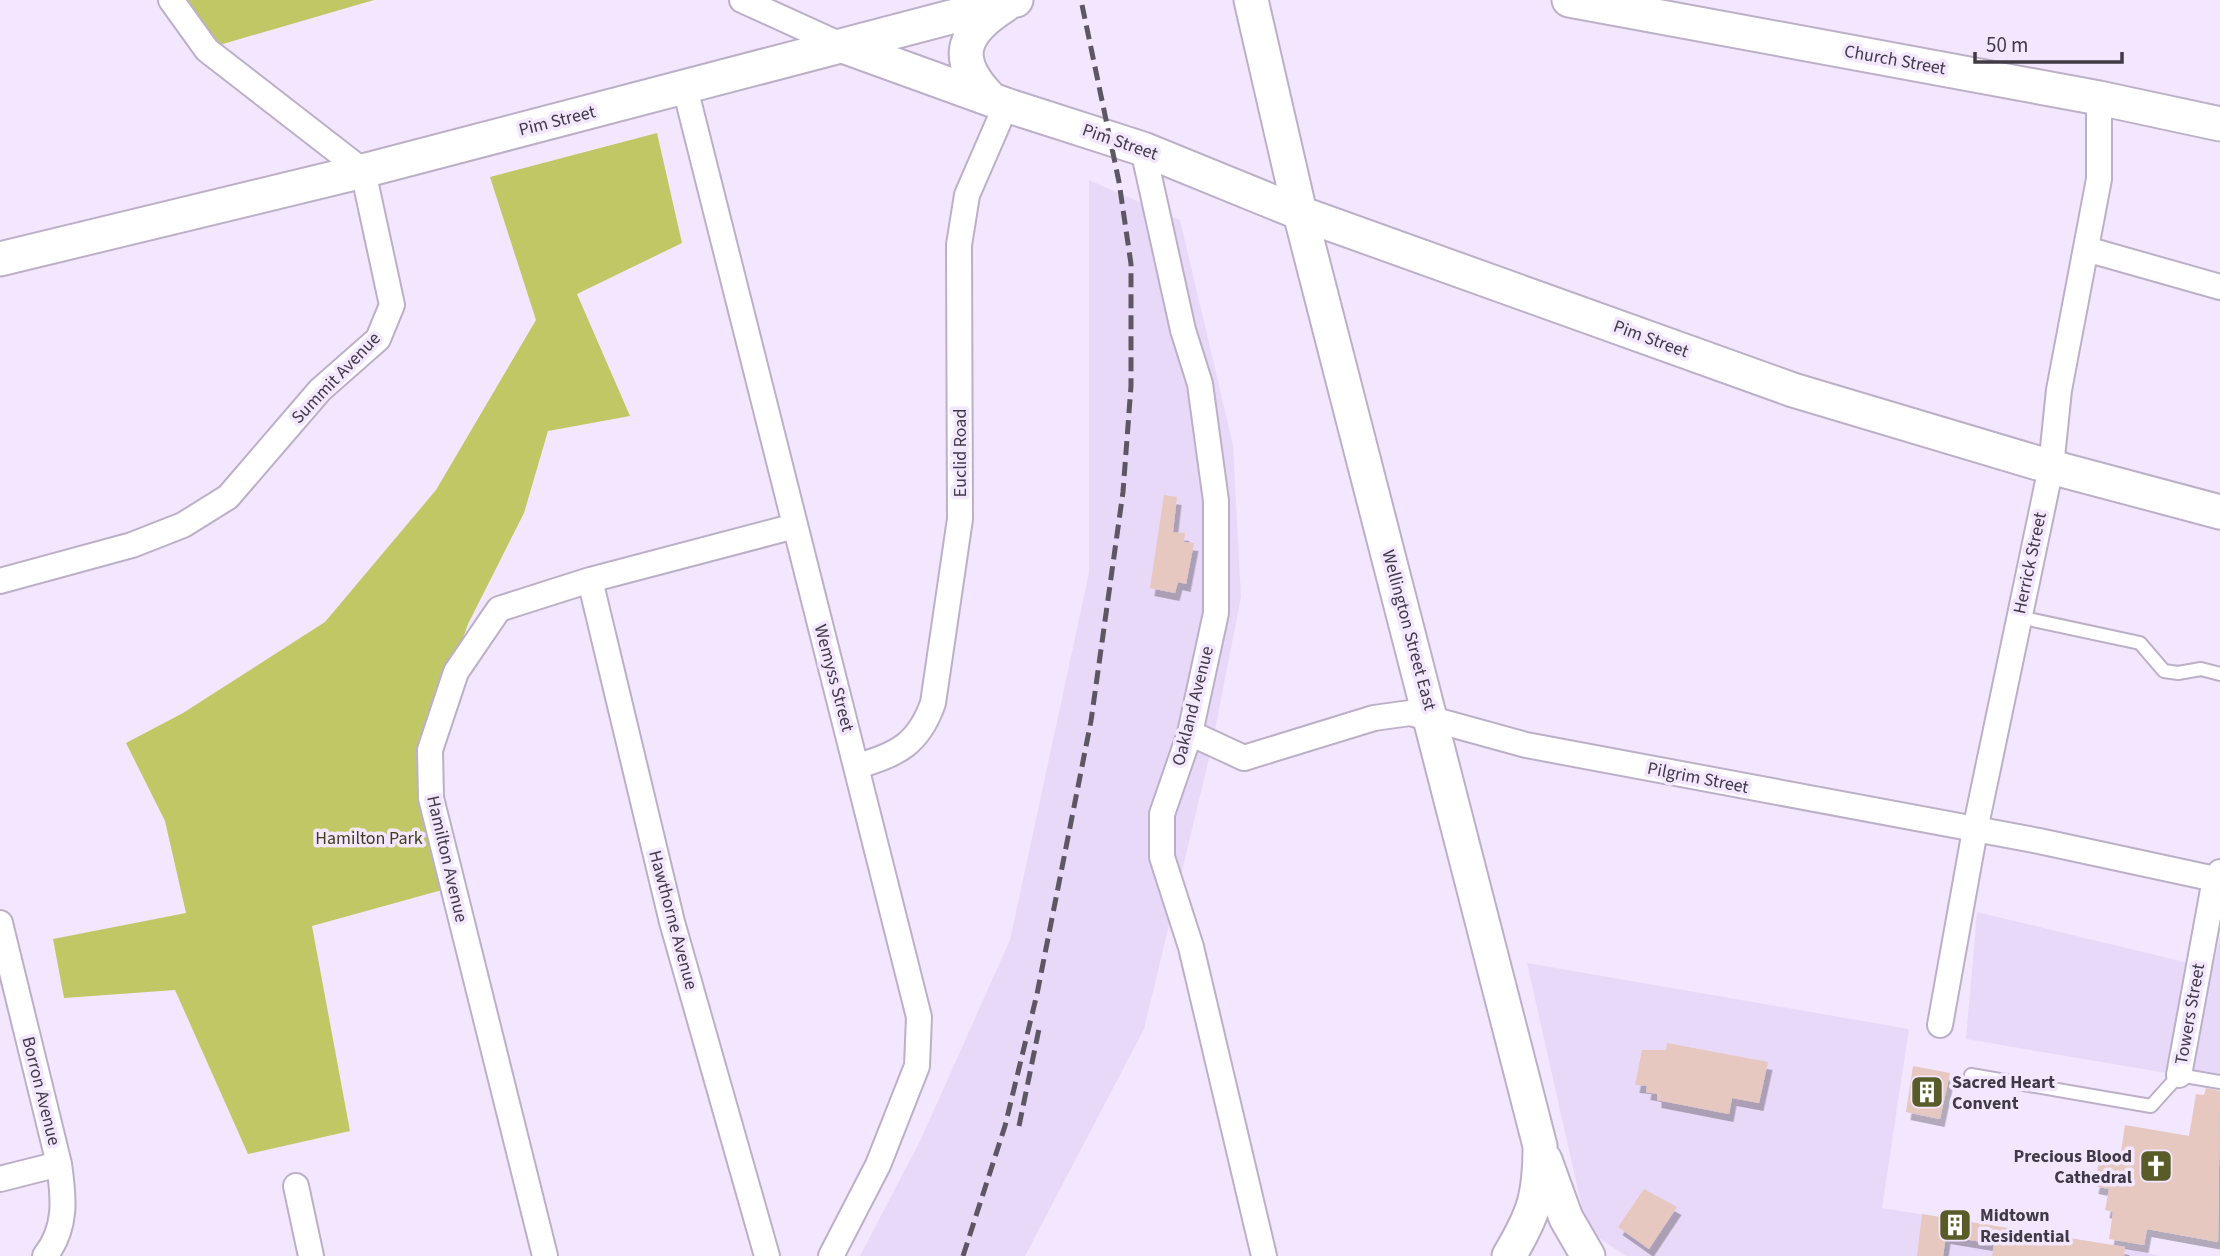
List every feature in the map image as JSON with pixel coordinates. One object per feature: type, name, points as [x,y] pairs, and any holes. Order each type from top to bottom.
[{"type":"main road","points":[[844,46],[1014,0]]},
{"type":"main road","points":[[999,103],[973,82],[965,62],[968,41],[982,21],[1014,0]]},
{"type":"main road","name":"Wellington Street East","points":[[1251,0],[1300,213],[1540,1146],[1540,1185],[1531,1219],[1509,1256]]},
{"type":"main road","name":"Church Street","points":[[1569,0],[2099,98],[2220,124]]},
{"type":"main road","name":"Pim Street","points":[[0,259],[363,171],[844,46],[999,103],[1143,149],[1300,213],[1793,390],[2051,467],[2220,512]]},
{"type":"main road","points":[[1540,1146],[1566,1218],[1588,1256]]},
{"type":"street","points":[[172,0],[207,50],[363,171]]},
{"type":"street","points":[[742,0],[844,46]]},
{"type":"street","name":"Wemyss Street","points":[[685,88],[919,1017],[917,1066],[878,1165],[831,1256]]},
{"type":"street","name":"Herrick Street","points":[[1940,1025],[1975,830],[2051,467],[2059,390],[2099,179],[2099,98]]},
{"type":"street","name":"Euclid Road","points":[[857,766],[878,760],[902,748],[924,729],[933,703],[960,519],[959,245],[967,195],[999,103]]},
{"type":"street","name":"Oakland Avenue","points":[[1143,149],[1183,330],[1200,384],[1216,501],[1216,612],[1190,733],[1162,814],[1162,857],[1191,947],[1264,1256]]},
{"type":"street","name":"Summit Avenue","points":[[0,581],[132,545],[183,525],[228,497],[320,390],[378,338],[392,305],[363,171]]},
{"type":"street","points":[[2086,249],[2220,287]]},
{"type":"street","name":"Hamilton Avenue","points":[[545,1256],[431,798],[430,750],[456,672],[499,609],[590,580],[795,526]]},
{"type":"street","name":"Hawthorne Avenue","points":[[590,580],[672,922],[767,1256]]},
{"type":"street","name":"Pilgrim Street","points":[[1190,733],[1244,758],[1374,718],[1410,713],[1433,722],[1526,746],[2218,876]]},
{"type":"street","name":"Towers Street","points":[[2179,1074],[2218,876]]},
{"type":"street","name":"Borron Avenue","points":[[0,923],[59,1164],[65,1203],[58,1241],[45,1256]]},
{"type":"street","points":[[0,1179],[59,1164]]},
{"type":"street","points":[[296,1186],[311,1256]]},
{"type":"lane","points":[[2018,617],[2140,643],[2164,671],[2178,673],[2201,669],[2220,674]]},
{"type":"lane","points":[[1971,1075],[2151,1106],[2179,1074],[2220,1082]]},
{"type":"shaded area","points":[[1089,180],[1180,220],[1233,445],[1241,597],[1211,750],[1144,1029],[1025,1256],[860,1256],[921,1139],[1010,940],[1089,573]]},
{"type":"shaded area","points":[[1977,912],[2213,969],[2220,936],[2220,1082],[1966,1039]]},
{"type":"shaded area","points":[[1527,963],[1909,1029],[1882,1208],[2112,1245],[2160,1256],[1626,1256],[1587,1230]]},
{"type":"green space","points":[[183,0],[374,0],[216,46]]},
{"type":"green space","name":"Hamilton Park","points":[[657,133],[682,243],[577,294],[630,416],[548,431],[524,513],[468,624],[419,763],[442,890],[312,926],[350,1131],[248,1154],[175,990],[64,998],[53,939],[186,913],[165,821],[126,743],[183,713],[325,622],[436,490],[536,320],[490,177]]},
{"type":"building","points":[[1164,495],[1177,497],[1173,532],[1185,533],[1184,542],[1194,543],[1186,584],[1178,582],[1175,593],[1150,588]]},
{"type":"building","points":[[1667,1043],[1768,1062],[1759,1103],[1732,1098],[1729,1114],[1657,1100],[1657,1094],[1646,1092],[1647,1086],[1635,1085],[1642,1050],[1666,1050]]},
{"type":"building","name":"Sacred Heart Convent","points":[[1913,1066],[1950,1073],[1940,1119],[1906,1112]]},
{"type":"building","name":"Precious Blood Cathedral","points":[[2206,1088],[2220,1091],[2218,1242],[2147,1229],[2144,1245],[2109,1239],[2113,1212],[2105,1210],[2109,1189],[2094,1186],[2100,1156],[2120,1158],[2125,1125],[2189,1136],[2196,1094],[2204,1095]]},
{"type":"building","points":[[1644,1189],[1677,1207],[1649,1249],[1618,1227]]},
{"type":"building","name":"Midtown Residential","points":[[1922,1214],[2125,1247],[2124,1256],[1992,1256],[1994,1244],[1946,1236],[1943,1256],[1917,1256]]},
{"type":"railway","points":[[963,1256],[1005,1126],[1037,994],[1091,721],[1123,492],[1131,386],[1131,264],[1119,182],[1081,0]]},
{"type":"railway","points":[[1019,1126],[1040,1024]]},
{"type":"place","name":"Sacred Heart Convent","points":[[1927,1092]]},
{"type":"place","name":"Precious Blood Cathedral","points":[[2156,1166]]},
{"type":"place","name":"Midtown Residential","points":[[1955,1225]]}]
